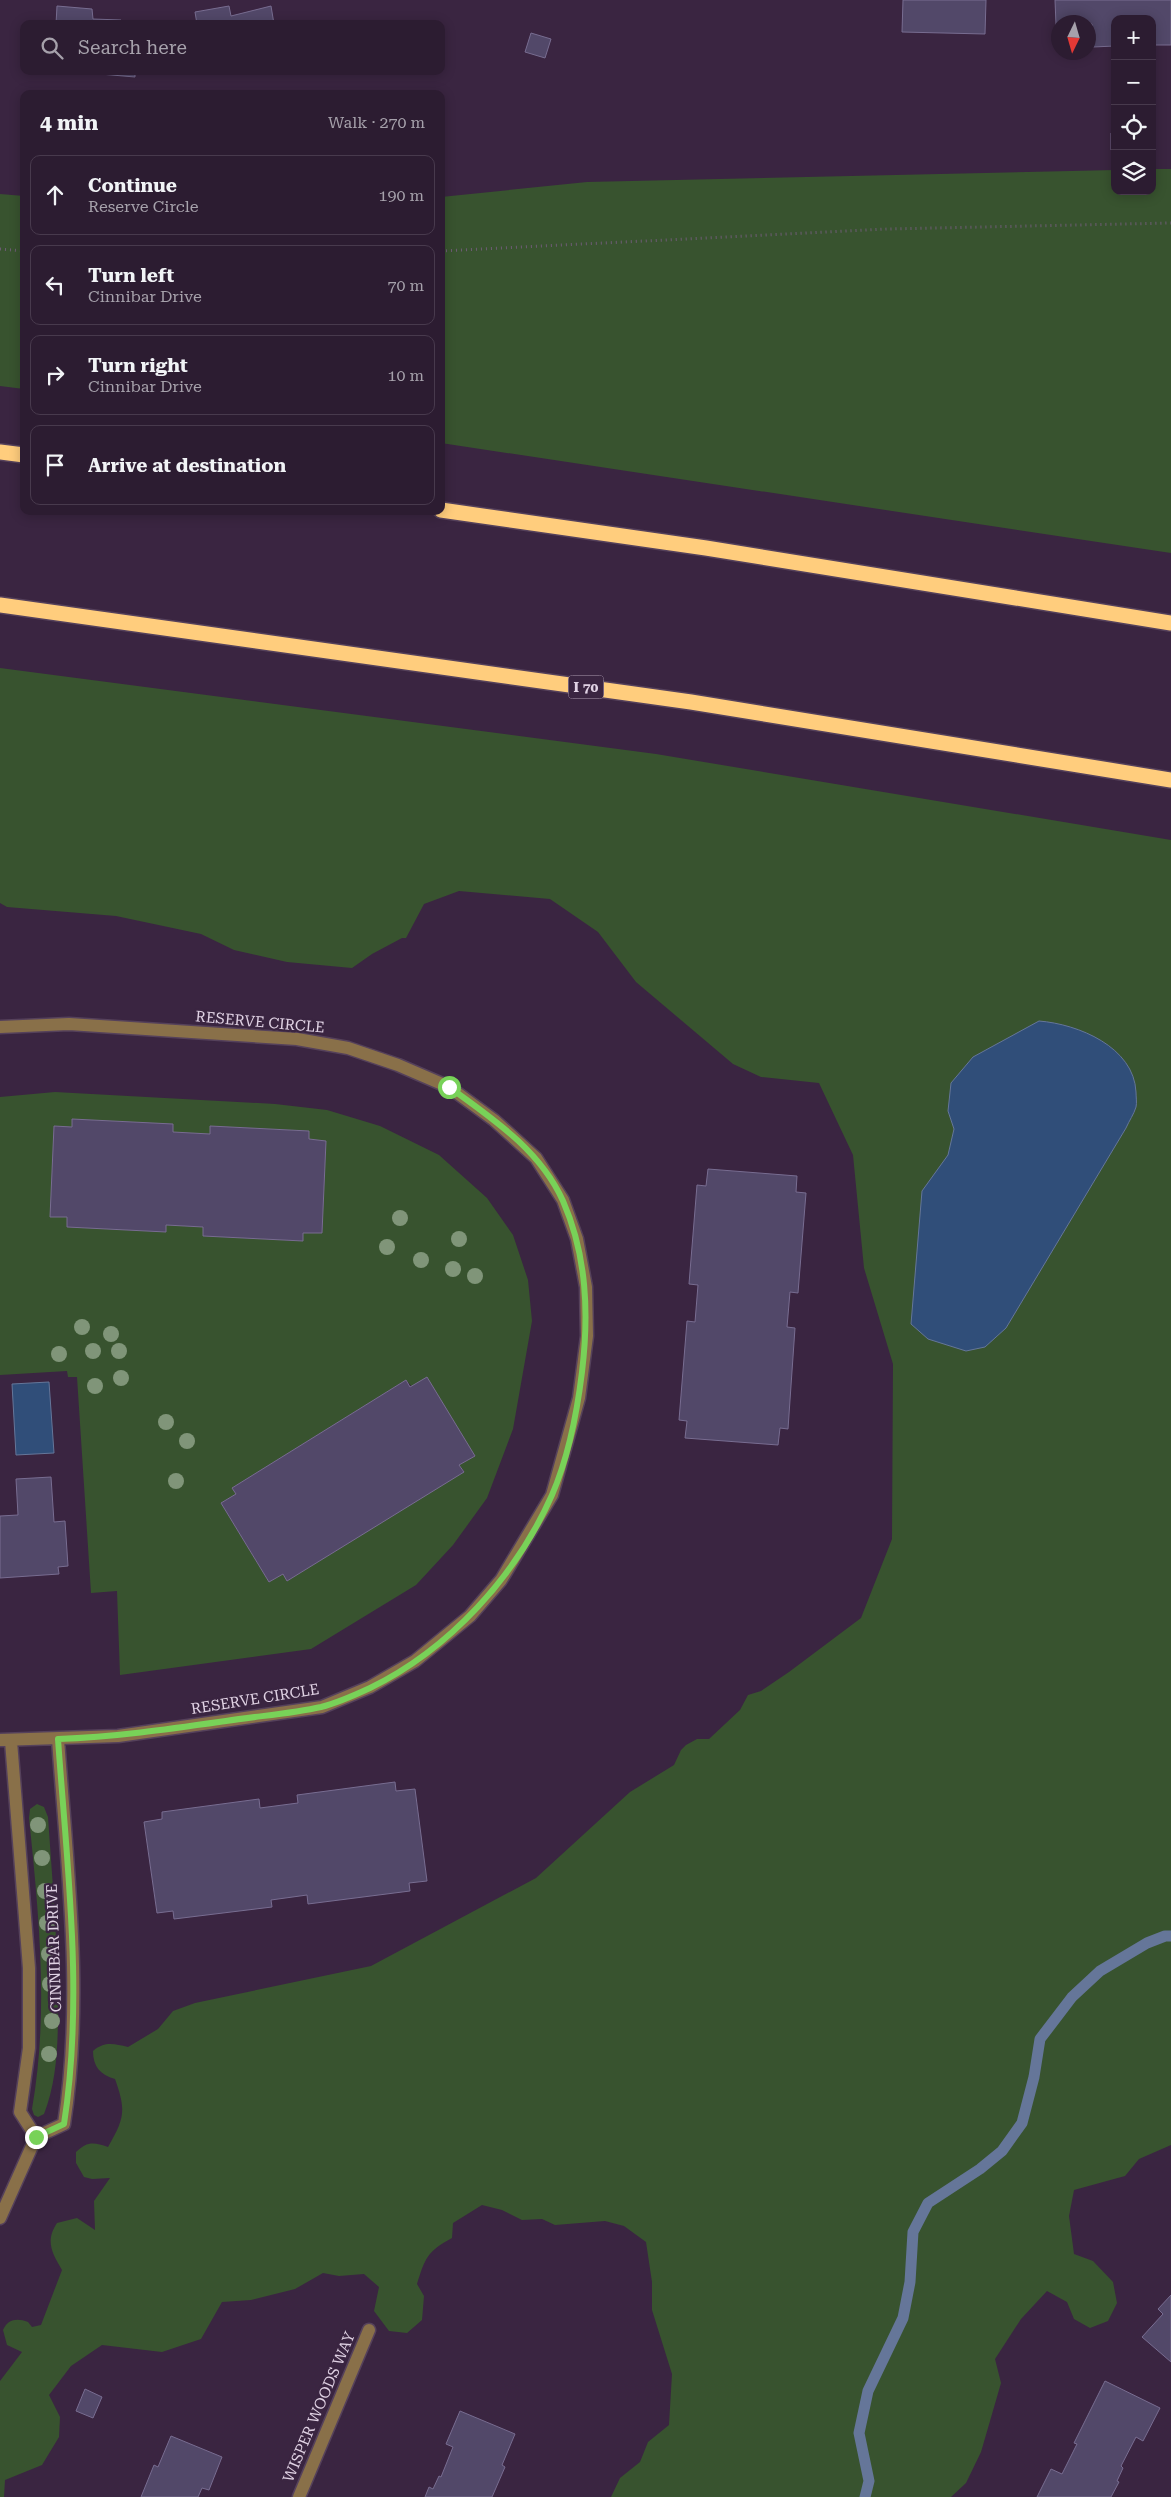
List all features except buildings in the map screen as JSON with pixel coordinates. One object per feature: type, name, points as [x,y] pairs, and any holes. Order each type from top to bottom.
[{"type":"highway","points":[[0,452],[20,454]]},
{"type":"highway","points":[[445,511],[706,548],[1171,623]]},
{"type":"highway","name":"I 70","points":[[0,605],[681,700],[1171,780]]},
{"type":"street","name":"RESERVE CIRCLE","points":[[0,1027],[69,1024],[297,1039],[348,1048],[398,1064],[449,1087],[494,1120],[536,1158],[562,1200],[577,1239],[586,1287],[587,1336],[579,1398],[565,1454],[552,1495],[501,1580],[470,1616],[415,1661],[370,1687],[322,1707],[118,1736],[6,1741]]},
{"type":"street","name":"CINNIBAR DRIVE","points":[[6,1741],[30,1968],[29,2048],[20,2112],[36,2137],[64,2124],[72,2052],[74,1967],[58,1739]]},
{"type":"street","points":[[0,2218],[36,2137]]},
{"type":"street","name":"WISPER WOODS WAY","points":[[299,2497],[369,2330]]},
{"type":"path","points":[[445,251],[888,228],[1171,223]]},
{"type":"path","points":[[0,249],[20,251]]},
{"type":"green space","points":[[1156,169],[1171,169],[1171,553],[445,444],[445,197],[587,182],[1111,170],[1111,195],[1156,195]]},
{"type":"green space","points":[[0,194],[20,196],[20,388],[0,386]]},
{"type":"green space","points":[[0,668],[656,754],[1171,840],[1171,2145],[1139,2159],[1125,2176],[1074,2190],[1069,2216],[1074,2254],[1093,2261],[1113,2282],[1117,2303],[1108,2321],[1090,2328],[1074,2319],[1067,2302],[1047,2291],[1021,2319],[995,2359],[1001,2383],[981,2452],[966,2483],[951,2497],[611,2497],[620,2478],[640,2462],[648,2442],[669,2425],[672,2374],[652,2310],[652,2282],[646,2242],[624,2226],[605,2221],[555,2225],[542,2219],[522,2220],[502,2210],[482,2205],[453,2223],[452,2238],[437,2247],[428,2256],[417,2284],[424,2296],[422,2320],[407,2333],[389,2331],[374,2311],[379,2287],[364,2274],[339,2276],[323,2273],[295,2289],[251,2300],[222,2302],[201,2339],[162,2352],[102,2345],[71,2366],[49,2395],[60,2417],[59,2437],[42,2465],[5,2480],[4,2497],[0,2497],[0,2381],[22,2352],[7,2345],[3,2330],[13,2320],[28,2322],[32,2327],[41,2325],[62,2270],[51,2247],[53,2229],[57,2223],[77,2218],[95,2230],[94,2201],[110,2178],[92,2179],[84,2177],[76,2163],[76,2152],[87,2144],[95,2143],[108,2147],[121,2121],[121,2099],[115,2079],[105,2075],[98,2069],[94,2061],[93,2051],[102,2046],[114,2044],[128,2047],[158,2029],[173,2011],[195,2003],[371,1966],[536,1878],[630,1792],[674,1765],[681,1750],[686,1745],[697,1739],[709,1739],[740,1710],[748,1695],[761,1691],[789,1672],[861,1618],[892,1539],[893,1364],[864,1268],[853,1155],[819,1083],[761,1077],[733,1064],[636,982],[598,932],[550,899],[459,891],[424,904],[406,938],[402,938],[372,954],[352,968],[287,962],[234,950],[201,934],[116,916],[7,907],[0,903]]},
{"type":"green space","points":[[55,1092],[275,1104],[327,1110],[380,1126],[439,1155],[487,1198],[513,1235],[528,1280],[532,1321],[513,1429],[487,1498],[453,1545],[416,1585],[311,1649],[120,1675],[117,1591],[91,1593],[77,1377],[68,1377],[67,1371],[0,1375],[0,1097]],"holes":[[[72,1119],[173,1124],[173,1132],[210,1134],[210,1126],[309,1131],[309,1139],[326,1141],[322,1233],[303,1233],[302,1241],[203,1236],[203,1227],[166,1225],[166,1232],[67,1227],[67,1217],[50,1216],[54,1126],[72,1127]],[[406,1380],[475,1456],[459,1465],[464,1471],[287,1581],[283,1574],[269,1582],[221,1503],[236,1494],[232,1488]]]},
{"type":"green space","points":[[37,1804],[44,1807],[48,1817],[58,1993],[58,2038],[53,2085],[44,2114],[38,2117],[34,2115],[32,2109],[40,2036],[41,1964],[29,1818],[30,1809]]},
{"type":"water","points":[[1039,1021],[1070,1027],[1086,1033],[1115,1051],[1125,1062],[1133,1076],[1136,1107],[1126,1128],[1006,1328],[985,1347],[966,1351],[928,1339],[911,1324],[922,1191],[948,1155],[954,1129],[948,1111],[951,1083],[973,1057]]},
{"type":"water","points":[[49,1382],[54,1453],[16,1455],[12,1384]]},
{"type":"waterway","points":[[865,2497],[869,2481],[859,2433],[868,2391],[903,2318],[910,2282],[913,2232],[928,2203],[980,2169],[1002,2151],[1022,2123],[1034,2077],[1040,2039],[1072,1997],[1100,1971],[1147,1943],[1165,1936],[1171,1936]]},
{"type":"route","points":[[36,2137],[64,2124],[69,2094],[72,2052],[75,1992],[58,1739],[118,1736],[322,1707],[370,1687],[415,1661],[470,1616],[501,1580],[552,1495],[565,1454],[579,1398],[587,1336],[586,1287],[577,1239],[562,1200],[536,1158],[494,1120],[449,1087]]}]
